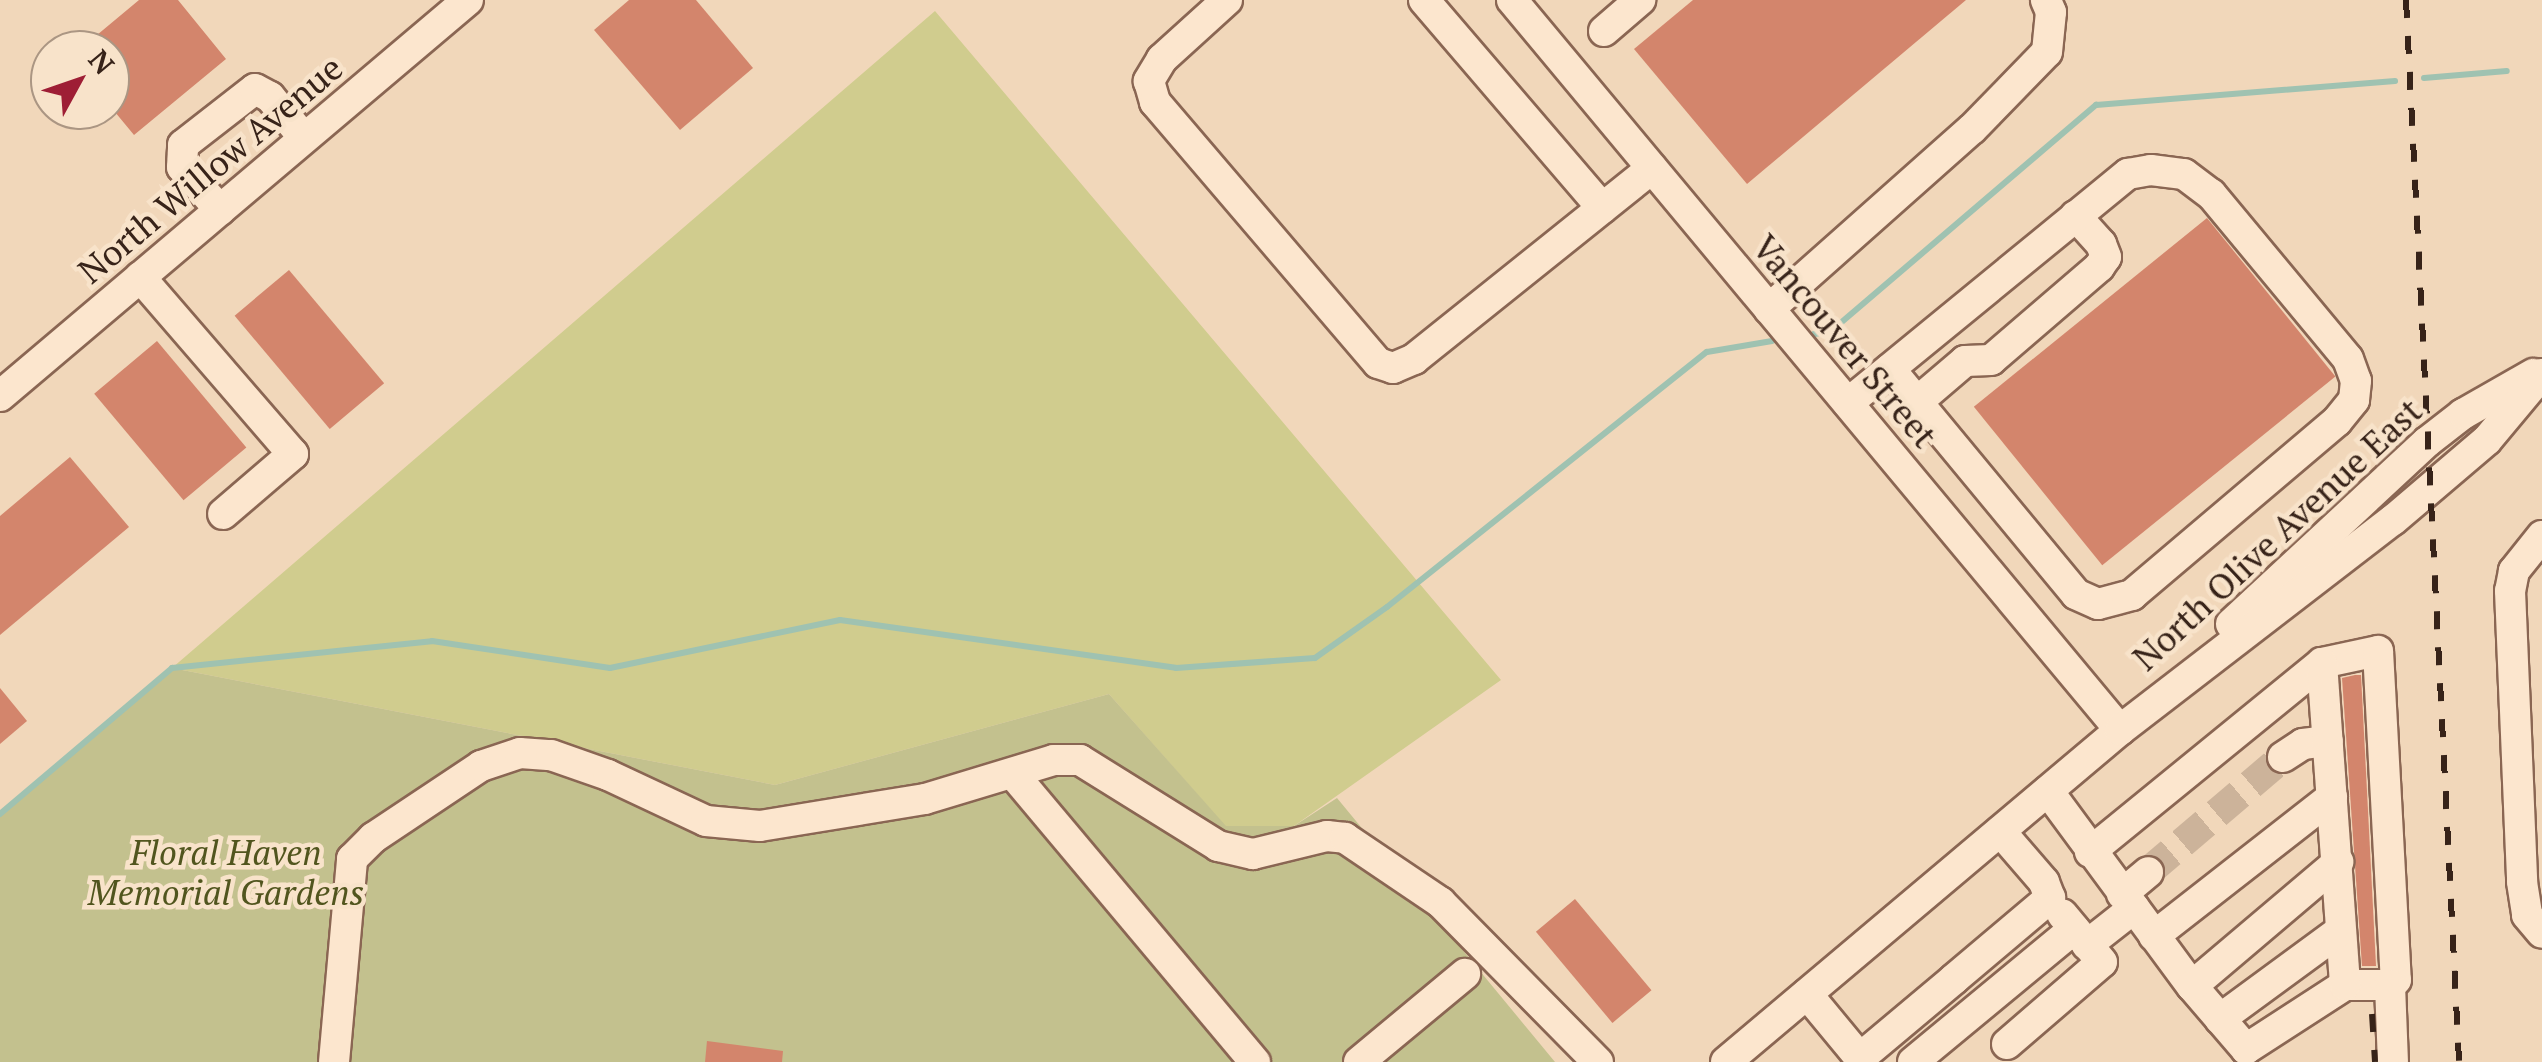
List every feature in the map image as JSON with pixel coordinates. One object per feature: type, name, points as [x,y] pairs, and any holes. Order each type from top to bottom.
[{"type":"street","name":"North Willow Avenue","points":[[3,388],[468,0]]},
{"type":"street","points":[[1227,0],[1162,58],[1149,81],[1155,102],[1378,363],[1393,368],[1414,359],[1652,168]]},
{"type":"street","points":[[1424,0],[1602,208]]},
{"type":"street","points":[[1604,30],[1640,0]]},
{"type":"street","points":[[1769,309],[1972,129],[2047,52],[2050,12],[2046,0]]},
{"type":"street","name":"Vancouver Street","points":[[1525,5],[1652,168],[2120,730]]},
{"type":"street","points":[[220,210],[182,167],[182,146],[255,89],[270,96],[304,138]]},
{"type":"street","points":[[1848,403],[2128,174],[2151,170],[2184,174],[2211,194],[2348,360],[2356,381],[2354,400],[2336,421],[2132,595],[2098,604],[2076,594],[1890,369]]},
{"type":"street","points":[[1917,402],[1965,361],[1991,360],[2099,267],[2106,258],[2101,244],[2076,216]]},
{"type":"street","points":[[140,277],[293,454],[222,514]]},
{"type":"street","name":"North Olive Avenue East","points":[[1726,1062],[2120,730],[2394,520],[2488,440],[2542,371]]},
{"type":"street","points":[[2542,536],[2514,571],[2510,591],[2532,874],[2527,915],[2542,933]]},
{"type":"street","points":[[2015,604],[2055,569]]},
{"type":"street","points":[[2048,791],[2090,852],[2249,1056],[2345,985],[2390,985],[2396,980],[2378,651],[2322,663],[2090,852]]},
{"type":"street","points":[[2322,663],[2345,985]]},
{"type":"street","points":[[2283,757],[2303,744],[2328,741]]},
{"type":"street","points":[[334,1062],[352,859],[373,838],[481,766],[520,754],[550,755],[608,775],[706,821],[760,826],[925,799],[1054,760],[1080,760],[1218,846],[1252,854],[1326,836],[1345,838],[1440,902],[1598,1062]]},
{"type":"street","points":[[1014,775],[1255,1062]]},
{"type":"street","points":[[2154,936],[2332,797]]},
{"type":"street","points":[[2000,831],[2044,882],[2050,898],[2088,945]]},
{"type":"street","points":[[2192,986],[2338,862]]},
{"type":"street","points":[[1954,979],[2015,1053],[2088,945],[2148,872]]},
{"type":"street","points":[[1807,994],[1860,1060],[2050,898]]},
{"type":"street","points":[[2220,1019],[2340,931]]},
{"type":"street","points":[[1913,1062],[1978,1007],[2088,945]]},
{"type":"street","points":[[1359,1062],[1464,974]]},
{"type":"street","points":[[2390,985],[2392,1062]]},
{"type":"shaded area","points":[[935,11],[1501,680],[1294,826],[1226,827],[1109,694],[775,785],[172,668]]},
{"type":"green space","name":"Floral Haven Memorial Gardens","points":[[172,668],[775,785],[1109,694],[1226,826],[1294,826],[1337,798],[1555,1062],[0,1062],[0,814]]},
{"type":"building","points":[[139,0],[178,0],[226,59],[134,135],[130,130],[130,30],[103,30]]},
{"type":"building","points":[[629,0],[696,0],[753,68],[680,130],[594,30]]},
{"type":"building","points":[[1693,0],[1966,0],[1747,184],[1634,49]]},
{"type":"building","points":[[2207,218],[2335,377],[2102,565],[1974,407]]},
{"type":"building","points":[[289,270],[384,383],[330,429],[235,316]]},
{"type":"building","points":[[157,341],[246,447],[184,500],[94,394]]},
{"type":"building","points":[[70,457],[129,527],[0,635],[0,516]]},
{"type":"building","points":[[2361,675],[2376,966],[2362,966],[2342,678]]},
{"type":"building","points":[[0,688],[27,721],[0,744]]},
{"type":"building","points":[[1575,899],[1651,990],[1612,1023],[1536,932]]},
{"type":"building","points":[[707,1041],[783,1051],[782,1062],[705,1062]]},
{"type":"waterway","points":[[2424,78],[2507,71]]},
{"type":"waterway","points":[[1814,334],[1830,332],[2096,105],[2395,81]]},
{"type":"waterway","points":[[0,814],[172,668],[432,641],[610,668],[840,620],[1176,668],[1315,658],[1387,607],[1707,352],[1772,341]]},
{"type":"tunnel","points":[[2148,872],[2283,757]]},
{"type":"railway","points":[[2406,0],[2459,1062]]},
{"type":"railway","points":[[2372,1014],[2375,1062]]}]
